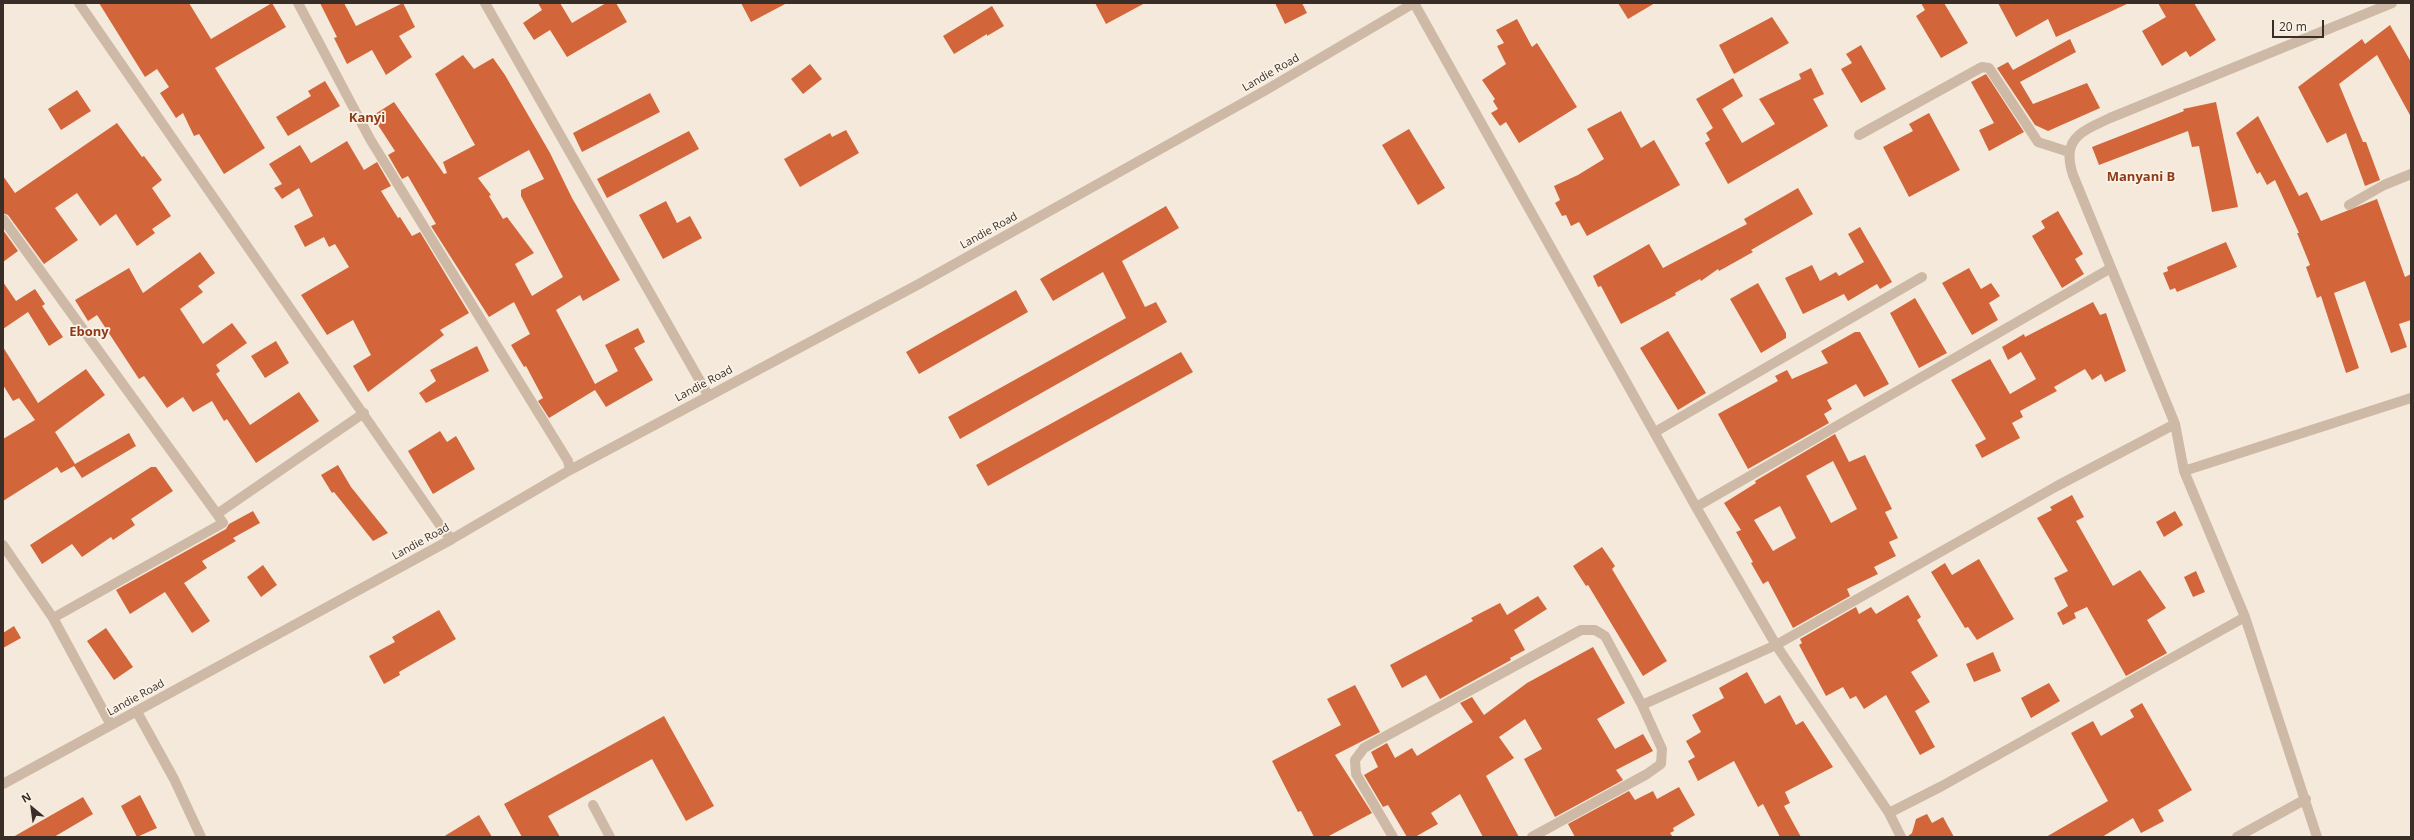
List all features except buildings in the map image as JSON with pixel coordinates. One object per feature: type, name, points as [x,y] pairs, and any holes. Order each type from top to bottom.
[{"type":"street","points":[[79,3],[444,531],[452,539]]},
{"type":"street","points":[[298,3],[370,139],[564,455],[570,470]]},
{"type":"street","points":[[485,3],[708,395]]},
{"type":"street","points":[[1414,3],[1696,507],[1776,645],[1888,813],[1901,837]]},
{"type":"street","name":"Landie Road","points":[[3,784],[452,539],[570,470],[926,280],[1266,90],[1414,3]]},
{"type":"street","points":[[2317,837],[2306,799],[2245,617],[2184,471],[2175,424],[2073,175],[2069,152],[2075,138],[2110,118],[2392,3]]},
{"type":"street","points":[[1859,135],[1982,67],[1989,68],[2038,142],[2069,152]]},
{"type":"street","points":[[2349,205],[2384,185],[2411,174]]},
{"type":"street","points":[[3,219],[223,523],[53,618]]},
{"type":"street","points":[[1696,507],[2111,268]]},
{"type":"street","points":[[1655,432],[1922,277]]},
{"type":"street","points":[[2184,471],[2411,398]]},
{"type":"street","points":[[217,514],[364,414]]},
{"type":"street","points":[[1642,704],[1776,645],[2057,486],[2175,424]]},
{"type":"street","points":[[3,545],[53,618],[111,725]]},
{"type":"street","points":[[1888,813],[1942,786],[2245,617]]},
{"type":"street","points":[[1393,837],[1356,774],[1355,760],[1364,748],[1581,630],[1595,630],[1605,636],[1642,704],[1662,749],[1661,764],[1647,774],[1532,837]]},
{"type":"street","points":[[137,712],[174,778],[201,837]]},
{"type":"street","points":[[2237,837],[2306,799]]},
{"type":"street","points":[[593,805],[610,837]]},
{"type":"district","name":"Kanyi","points":[[367,118]]},
{"type":"district","name":"Manyani B","points":[[2141,177]]},
{"type":"district","name":"Ebony","points":[[89,332]]}]
